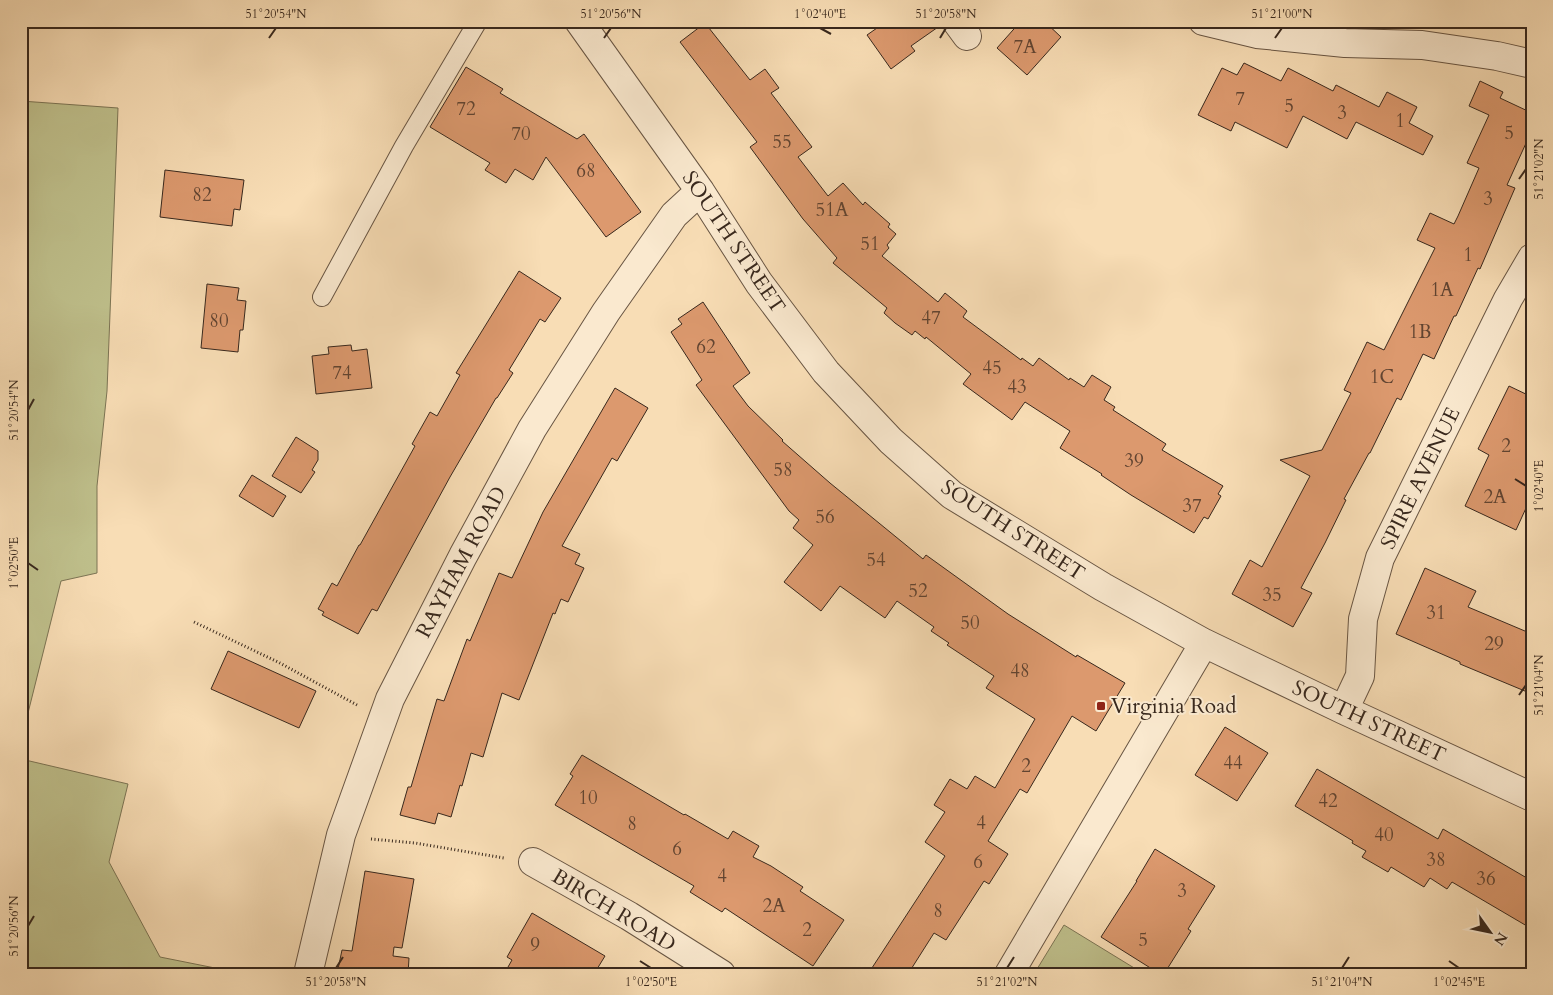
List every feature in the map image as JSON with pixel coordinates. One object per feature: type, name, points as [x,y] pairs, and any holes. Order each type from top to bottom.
[{"type":"street","name":"SOUTH STREET","points":[[579,21],[700,191],[758,283],[826,372],[891,441],[960,500],[1103,587],[1204,643],[1532,797]]},
{"type":"street","points":[[1203,21],[1257,34],[1345,43],[1422,45],[1497,56],[1532,64]]},
{"type":"street","name":"RAYHAM ROAD","points":[[308,974],[341,835],[390,699],[458,565],[532,429],[606,312],[674,215],[700,191]]},
{"type":"street","name":"SPIRE AVENUE","points":[[1344,710],[1360,676],[1363,619],[1380,558],[1508,298],[1532,258]]},
{"type":"street","points":[[1009,974],[1204,643]]},
{"type":"street","name":"BIRCH ROAD","points":[[532,862],[628,916],[721,974]]},
{"type":"lane","points":[[322,297],[404,146],[478,21]]},
{"type":"path","points":[[194,622],[270,658],[383,718]]},
{"type":"path","points":[[341,835],[415,843],[532,862]]},
{"type":"green space","points":[[21,101],[118,108],[107,391],[97,486],[97,573],[61,581],[21,741]]},
{"type":"green space","points":[[21,759],[128,784],[109,862],[160,957],[245,974],[21,974]]},
{"type":"green space","points":[[1064,925],[1144,974],[1034,974]]},
{"type":"building","points":[[887,21],[941,21],[941,25],[911,46],[915,51],[891,69],[867,35]]},
{"type":"building","points":[[1021,21],[1044,21],[1061,37],[1027,75],[997,48]]},
{"type":"building","points":[[705,23],[750,80],[765,69],[779,88],[771,93],[812,147],[798,157],[828,196],[843,183],[863,205],[865,202],[890,224],[888,227],[896,234],[887,245],[889,248],[882,256],[938,302],[945,293],[967,311],[963,317],[1021,360],[1022,358],[1033,366],[1039,358],[1069,380],[1070,378],[1084,387],[1092,375],[1111,387],[1104,400],[1115,407],[1113,410],[1166,444],[1162,450],[1223,486],[1218,494],[1221,496],[1208,519],[1204,517],[1194,533],[1131,495],[1102,474],[1060,448],[1070,431],[1025,402],[1012,420],[963,384],[971,374],[926,337],[925,339],[915,331],[912,335],[895,323],[884,313],[887,308],[833,263],[837,258],[803,219],[750,147],[757,142],[680,42]]},
{"type":"building","points":[[1244,63],[1281,81],[1288,68],[1333,91],[1336,85],[1379,107],[1387,92],[1417,107],[1409,123],[1433,136],[1423,155],[1356,122],[1347,139],[1303,116],[1287,148],[1235,122],[1231,131],[1198,115],[1222,68],[1237,75]]},
{"type":"building","points":[[466,67],[503,89],[500,93],[577,139],[584,134],[641,212],[606,237],[546,157],[533,180],[515,169],[506,183],[485,170],[490,163],[430,127]]},
{"type":"building","points":[[1480,81],[1503,92],[1500,98],[1532,113],[1532,130],[1507,185],[1515,188],[1480,269],[1478,268],[1434,359],[1423,354],[1401,400],[1397,398],[1370,453],[1344,499],[1346,500],[1301,588],[1312,593],[1293,627],[1232,594],[1250,560],[1262,567],[1310,476],[1280,460],[1322,450],[1351,393],[1344,390],[1367,342],[1384,350],[1435,248],[1417,240],[1430,213],[1454,224],[1458,216],[1479,168],[1467,163],[1489,115],[1469,106]]},
{"type":"building","points":[[165,170],[244,180],[240,210],[234,209],[232,226],[160,217]]},
{"type":"building","points":[[519,271],[561,298],[545,322],[540,319],[509,370],[513,373],[496,398],[450,477],[377,611],[372,609],[358,634],[322,615],[324,612],[318,609],[332,583],[337,586],[415,446],[412,444],[430,412],[437,416],[460,375],[456,373]]},
{"type":"building","points":[[207,284],[239,288],[237,300],[246,301],[243,330],[240,330],[238,352],[201,348]]},
{"type":"building","points":[[703,302],[750,373],[733,386],[748,406],[782,441],[923,559],[926,555],[1008,614],[1076,657],[1077,655],[1125,683],[1096,731],[1072,716],[1027,793],[1020,789],[988,841],[1008,854],[989,884],[984,881],[946,940],[934,933],[908,974],[868,974],[945,856],[925,842],[945,812],[934,805],[950,779],[967,789],[975,776],[995,788],[1035,719],[986,688],[994,676],[947,645],[949,643],[931,631],[934,627],[897,601],[885,618],[840,586],[821,611],[784,582],[813,545],[793,528],[799,520],[789,511],[696,385],[702,380],[671,332],[682,324],[678,319]]},
{"type":"building","points":[[351,345],[352,351],[367,349],[372,388],[316,394],[312,356],[329,354],[328,347]]},
{"type":"building","points":[[1509,386],[1532,397],[1532,495],[1516,530],[1465,506],[1489,455],[1478,449]]},
{"type":"building","points":[[615,388],[648,408],[617,461],[612,458],[562,546],[580,554],[575,564],[584,568],[568,602],[561,599],[555,614],[553,613],[519,700],[502,693],[483,757],[471,753],[451,817],[438,813],[435,824],[400,815],[408,787],[411,787],[437,699],[444,701],[467,639],[470,641],[499,573],[512,578],[543,512]]},
{"type":"building","points":[[296,437],[318,451],[318,460],[312,470],[315,472],[301,493],[272,476]]},
{"type":"building","points":[[252,475],[286,496],[273,517],[239,496]]},
{"type":"building","points":[[1425,568],[1476,591],[1468,607],[1532,634],[1532,694],[1460,664],[1460,662],[1396,634]]},
{"type":"building","points":[[228,651],[316,691],[299,728],[211,689]]},
{"type":"building","points":[[1225,727],[1268,753],[1237,801],[1195,775]]},
{"type":"building","points":[[582,755],[728,839],[733,831],[759,846],[753,857],[771,866],[803,887],[800,891],[844,920],[813,966],[725,908],[722,912],[690,892],[694,886],[555,805],[573,776],[570,774]]},
{"type":"building","points":[[1317,769],[1438,839],[1443,829],[1532,881],[1532,929],[1452,882],[1447,889],[1430,878],[1424,887],[1391,867],[1388,872],[1362,857],[1366,851],[1352,843],[1353,841],[1295,806]]},
{"type":"building","points":[[1155,849],[1215,886],[1188,929],[1191,931],[1164,974],[1160,974],[1101,937]]},
{"type":"building","points":[[365,871],[414,879],[402,948],[394,947],[393,956],[409,958],[408,974],[337,974],[342,950],[352,951]]},
{"type":"building","points":[[532,913],[605,956],[594,974],[504,974],[512,960],[507,957]]},
{"type":"place","name":"Virginia Road","points":[[1101,706]]}]
